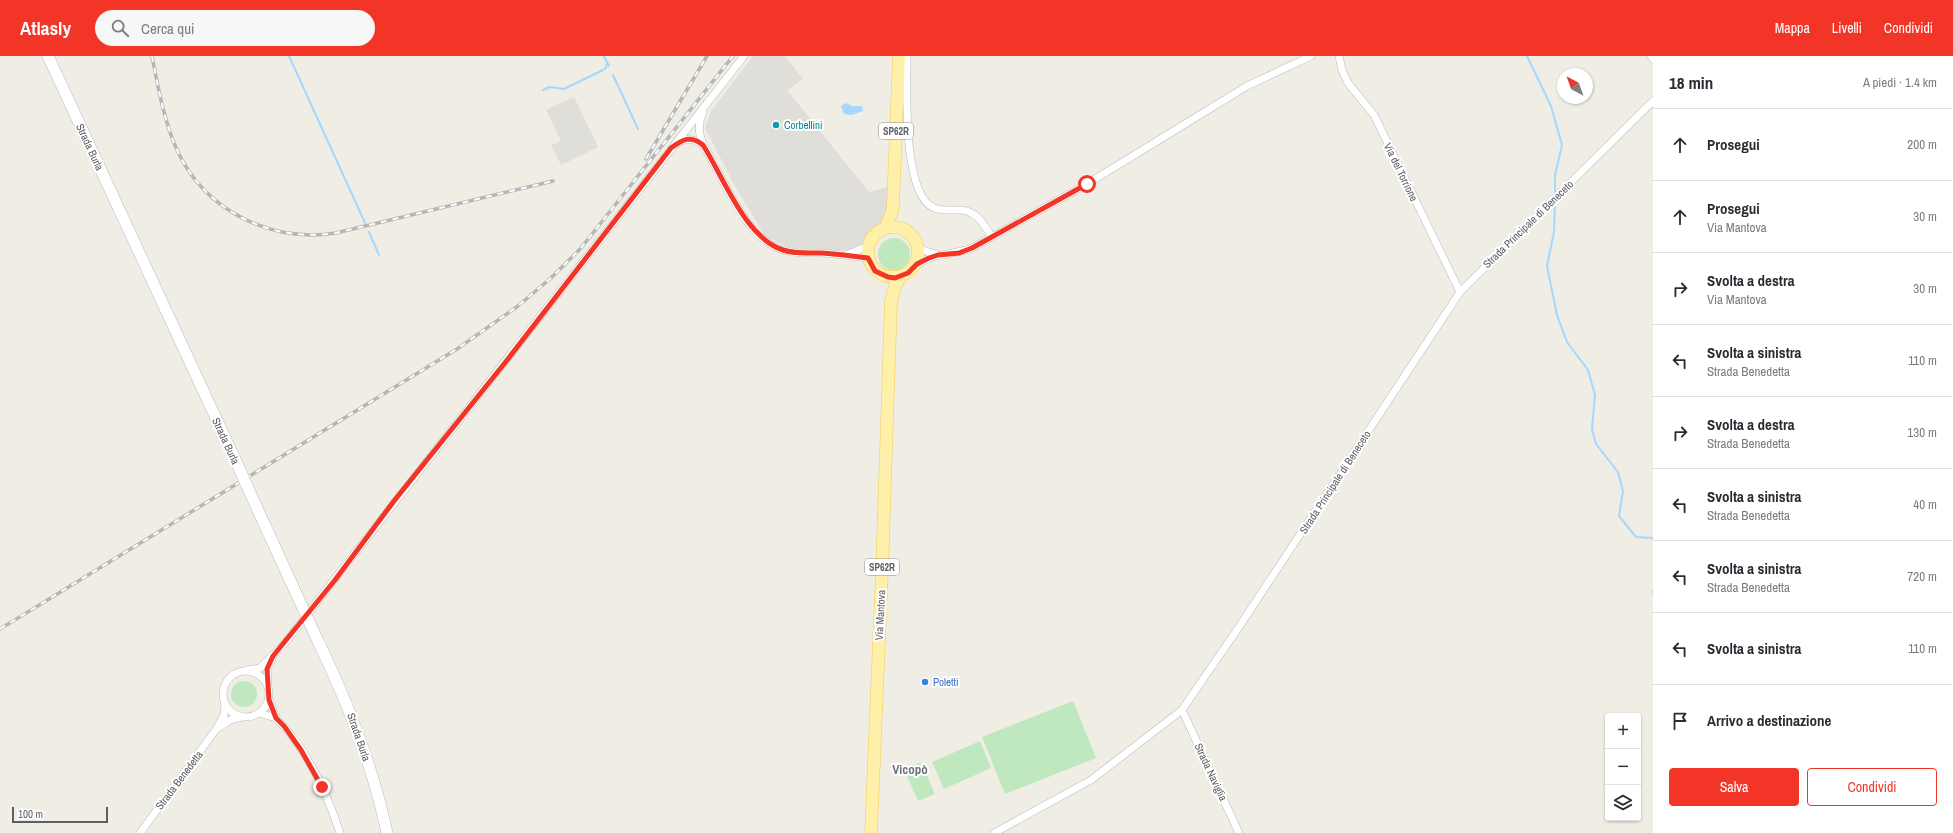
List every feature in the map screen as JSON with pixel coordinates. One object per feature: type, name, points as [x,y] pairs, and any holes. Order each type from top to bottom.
[{"type":"main road","name":"Strada Burla","points":[[48,56],[318,641],[355,726],[376,790],[387,833]]},
{"type":"main road","name":"SP62R","points":[[868,246],[873,236],[885,229],[892,212],[899,56]]},
{"type":"main road","name":"SP62R","points":[[893,205],[898,221],[903,229],[912,236],[917,248]]},
{"type":"main road","points":[[885,229],[893,227],[903,229]]},
{"type":"main road","points":[[868,246],[868,258]]},
{"type":"main road","points":[[913,268],[916,262],[917,248]]},
{"type":"main road","name":"Via Mantova","points":[[868,258],[871,265],[881,275],[888,287],[891,300],[882,579],[871,833]]},
{"type":"main road","name":"Via Mantova","points":[[891,300],[896,284],[902,276],[913,268]]},
{"type":"main road","points":[[881,275],[888,277],[902,276]]},
{"type":"street","name":"Strada Benedetta","points":[[140,833],[217,728],[224,715],[223,689],[226,682],[236,672],[260,668],[273,656],[335,580],[394,501],[504,364],[744,56]]},
{"type":"street","points":[[907,56],[908,118],[913,175],[923,200],[934,208],[945,211],[963,210],[973,214],[981,220],[992,237]]},
{"type":"street","points":[[913,268],[917,264],[938,255],[959,253],[992,237],[1087,184],[1248,86],[1311,56]]},
{"type":"street","name":"Via del Torrione","points":[[1339,56],[1342,70],[1348,83],[1374,115],[1460,292]]},
{"type":"street","points":[[1651,56],[1653,60]]},
{"type":"street","name":"Strada Principale di Beneceto","points":[[994,833],[1101,773],[1182,710],[1239,627],[1460,292],[1653,101]]},
{"type":"street","name":"Strada Benedetta","points":[[706,104],[700,119],[699,128],[703,145],[748,221],[769,244],[782,250],[794,252],[868,258]]},
{"type":"street","name":"Strada Benedetta","points":[[694,120],[689,130],[691,138],[703,145]]},
{"type":"street","name":"Strada Benedetta","points":[[671,148],[682,140],[691,138],[696,134],[699,128]]},
{"type":"street","name":"Strada Benedetta","points":[[845,255],[868,246]]},
{"type":"street","points":[[917,248],[938,255]]},
{"type":"street","name":"Strada Benedetta","points":[[273,656],[267,669],[269,700],[276,718]]},
{"type":"street","points":[[247,670],[259,674],[268,684]]},
{"type":"street","points":[[269,700],[259,713],[276,718],[284,726],[301,750],[322,787],[340,833]]},
{"type":"street","points":[[224,703],[235,714],[242,717]]},
{"type":"street","name":"Strada Naviglia","points":[[1182,710],[1239,833]]},
{"type":"street","name":"Strada Benedetta","points":[[217,728],[230,720],[254,716],[259,713]]},
{"type":"shaded area","points":[[753,56],[785,56],[803,79],[787,90],[869,192],[888,187],[890,191],[890,208],[881,225],[858,248],[844,250],[813,250],[788,247],[765,236],[737,190],[705,128],[711,111]]},
{"type":"shaded area","points":[[574,97],[598,147],[561,165],[551,145],[561,141],[546,110]]},
{"type":"green space","points":[[891,238],[897,238],[906,242],[910,254],[906,266],[897,270],[891,270],[882,266],[878,257],[878,251],[882,242]]},
{"type":"green space","points":[[244,681],[253,685],[257,694],[253,703],[244,707],[235,703],[231,694],[235,685]]},
{"type":"green space","points":[[1073,701],[1096,758],[1005,794],[982,737]]},
{"type":"green space","points":[[980,741],[991,768],[944,789],[932,762]]},
{"type":"green space","points":[[921,762],[935,794],[918,801],[904,769]]},
{"type":"water","points":[[846,103],[852,106],[862,106],[863,111],[852,115],[844,114],[841,106]]},
{"type":"waterway","points":[[289,56],[366,225]]},
{"type":"waterway","points":[[604,56],[609,66]]},
{"type":"waterway","points":[[1527,56],[1551,106],[1562,145],[1555,175],[1555,195]]},
{"type":"waterway","points":[[543,90],[550,87],[564,89],[603,70],[606,68],[607,63]]},
{"type":"waterway","points":[[613,75],[638,129]]},
{"type":"waterway","points":[[1555,202],[1554,232],[1547,266],[1557,315],[1567,342],[1588,370],[1595,395],[1592,429],[1596,444],[1618,472],[1623,491],[1619,516],[1636,537],[1653,538]]},
{"type":"waterway","points":[[369,232],[379,255]]},
{"type":"railway","points":[[152,56],[168,127],[177,150],[189,171],[205,190],[222,206],[243,218],[265,227],[288,233],[312,235],[336,233],[553,181]]},
{"type":"railway","points":[[646,159],[707,56]]},
{"type":"railway","points":[[0,629],[457,349],[518,306],[551,278],[581,248],[733,56]]},
{"type":"place","name":"Corbellini","points":[[776,125]]},
{"type":"place","name":"Poletti","points":[[925,682]]},
{"type":"district","name":"Vicopò","points":[[910,769]]},
{"type":"route","points":[[322,787],[301,750],[284,726],[276,718],[269,700],[270,695],[267,669],[273,656],[284,644],[300,621],[335,580],[394,501],[504,364],[671,148],[682,140],[691,138],[698,140],[708,152],[748,221],[760,236],[769,244],[782,250],[794,252],[824,253],[868,258],[875,271],[881,275],[895,278],[908,273],[917,264],[929,258],[938,255],[959,253],[972,248],[1087,184]]}]
